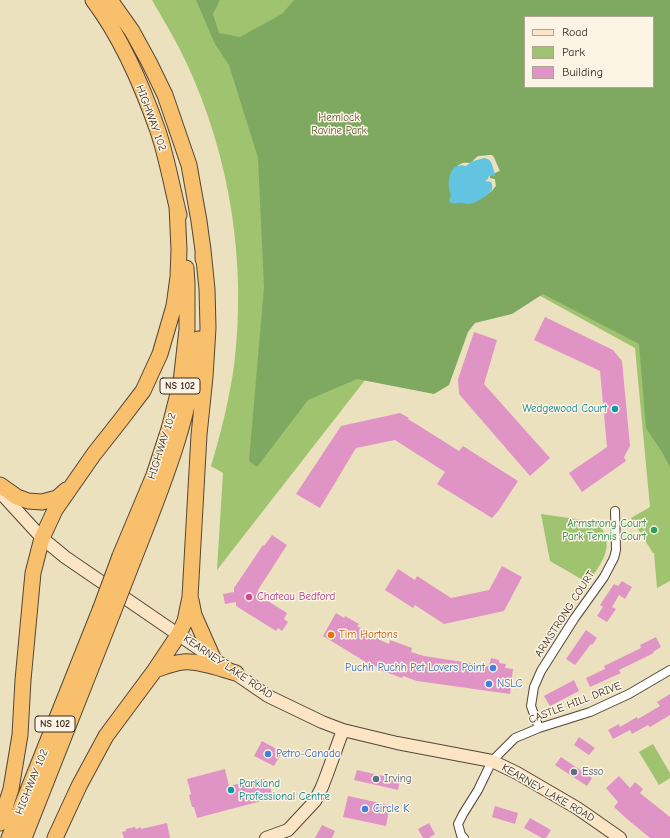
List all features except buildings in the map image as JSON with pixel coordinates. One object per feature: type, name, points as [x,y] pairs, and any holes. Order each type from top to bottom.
[{"type":"highway","name":"HIGHWAY 102","points":[[9,838],[106,612],[127,559],[169,429],[181,382],[187,329],[187,283],[184,237],[171,179],[158,132],[133,69],[117,38],[93,0]]},
{"type":"highway","name":"HIGHWAY 102","points":[[110,0],[132,31],[165,95],[189,165],[203,250],[202,295],[197,348],[185,415],[163,484],[127,559]]},
{"type":"highway","points":[[0,823],[11,789],[20,735],[23,680],[33,573],[42,538],[55,510],[74,482],[142,391],[160,354],[174,306],[178,277],[179,250],[176,206]]},
{"type":"highway","points":[[55,838],[79,786],[106,736],[155,670],[179,634],[184,621],[190,597],[199,435],[208,328],[207,290],[203,250]]},
{"type":"highway","points":[[0,485],[17,497],[28,501],[42,502],[57,498],[74,482]]},
{"type":"highway","points":[[190,597],[194,615],[213,658]]},
{"type":"highway","name":"HIGHWAY 102","points":[[24,838],[106,612]]},
{"type":"highway","points":[[155,670],[170,664],[184,661],[200,663],[236,673]]},
{"type":"main road","name":"KEARNEY LAKE ROAD","points":[[0,492],[42,538],[65,557],[268,696],[322,722],[343,730],[397,744],[492,761],[517,773],[577,808],[620,838]]},
{"type":"main road","points":[[266,838],[288,830],[315,801],[328,774],[343,730]]},
{"type":"street","name":"ARMSTRONG COURT","points":[[539,728],[532,706],[534,687],[541,671],[574,618],[604,577],[614,558],[616,550],[615,511]]},
{"type":"street","name":"CASTLE HILL DRIVE","points":[[464,838],[461,835],[458,824],[463,814],[478,790],[492,761],[515,738],[539,728],[590,712],[629,694],[670,670]]},
{"type":"green space","name":"Hemlock Ravine Park","points":[[152,0],[670,0],[670,581],[657,588],[654,553],[631,518],[650,507],[635,348],[444,243],[369,375],[217,570],[223,473],[211,466],[230,391],[234,366],[238,288],[236,250],[232,211],[214,136],[202,99],[175,40]],"holes":[[[492,155],[500,171],[490,177],[495,179],[496,186],[491,192],[485,195],[454,170],[457,166],[465,162],[470,163],[478,156]]]},
{"type":"green space","name":"Hemlock Ravine Park","points":[[196,0],[220,0],[213,14],[219,33],[240,37],[282,14],[294,0],[670,0],[670,467],[646,428],[639,344],[543,294],[512,314],[475,323],[468,332],[449,385],[434,394],[357,379],[308,400],[257,467],[249,461],[264,287],[258,158],[229,65],[215,44]],"holes":[[[492,155],[500,171],[490,176],[490,178],[495,179],[496,186],[491,192],[485,195],[454,170],[457,166],[465,162],[470,163],[478,156]]]},
{"type":"green space","points":[[541,514],[597,522],[603,530],[607,546],[602,561],[588,583],[550,561]]},
{"type":"green space","points":[[653,744],[670,773],[670,778],[659,785],[639,752]]},
{"type":"water","points":[[484,158],[491,162],[495,174],[489,176],[486,180],[491,182],[491,191],[482,199],[471,204],[450,202],[451,195],[449,180],[452,170],[460,165],[466,166],[473,161]]},
{"type":"place","name":"Wedgewood Court","points":[[615,409]]},
{"type":"place","name":"Armstrong Court Park Tennis Court","points":[[654,530]]},
{"type":"place","name":"Chateau Bedford","points":[[249,597]]},
{"type":"place","name":"Tim Hortons","points":[[331,635]]},
{"type":"place","name":"Puchh Puchh Pet Lovers Point","points":[[493,668]]},
{"type":"place","name":"NSLC","points":[[489,684]]},
{"type":"place","name":"Petro-Canada","points":[[268,754]]},
{"type":"place","name":"Esso","points":[[574,772]]},
{"type":"place","name":"Irving","points":[[376,779]]},
{"type":"place","name":"Parkland Professional Centre","points":[[231,790]]},
{"type":"place","name":"Circle K","points":[[365,809]]}]
